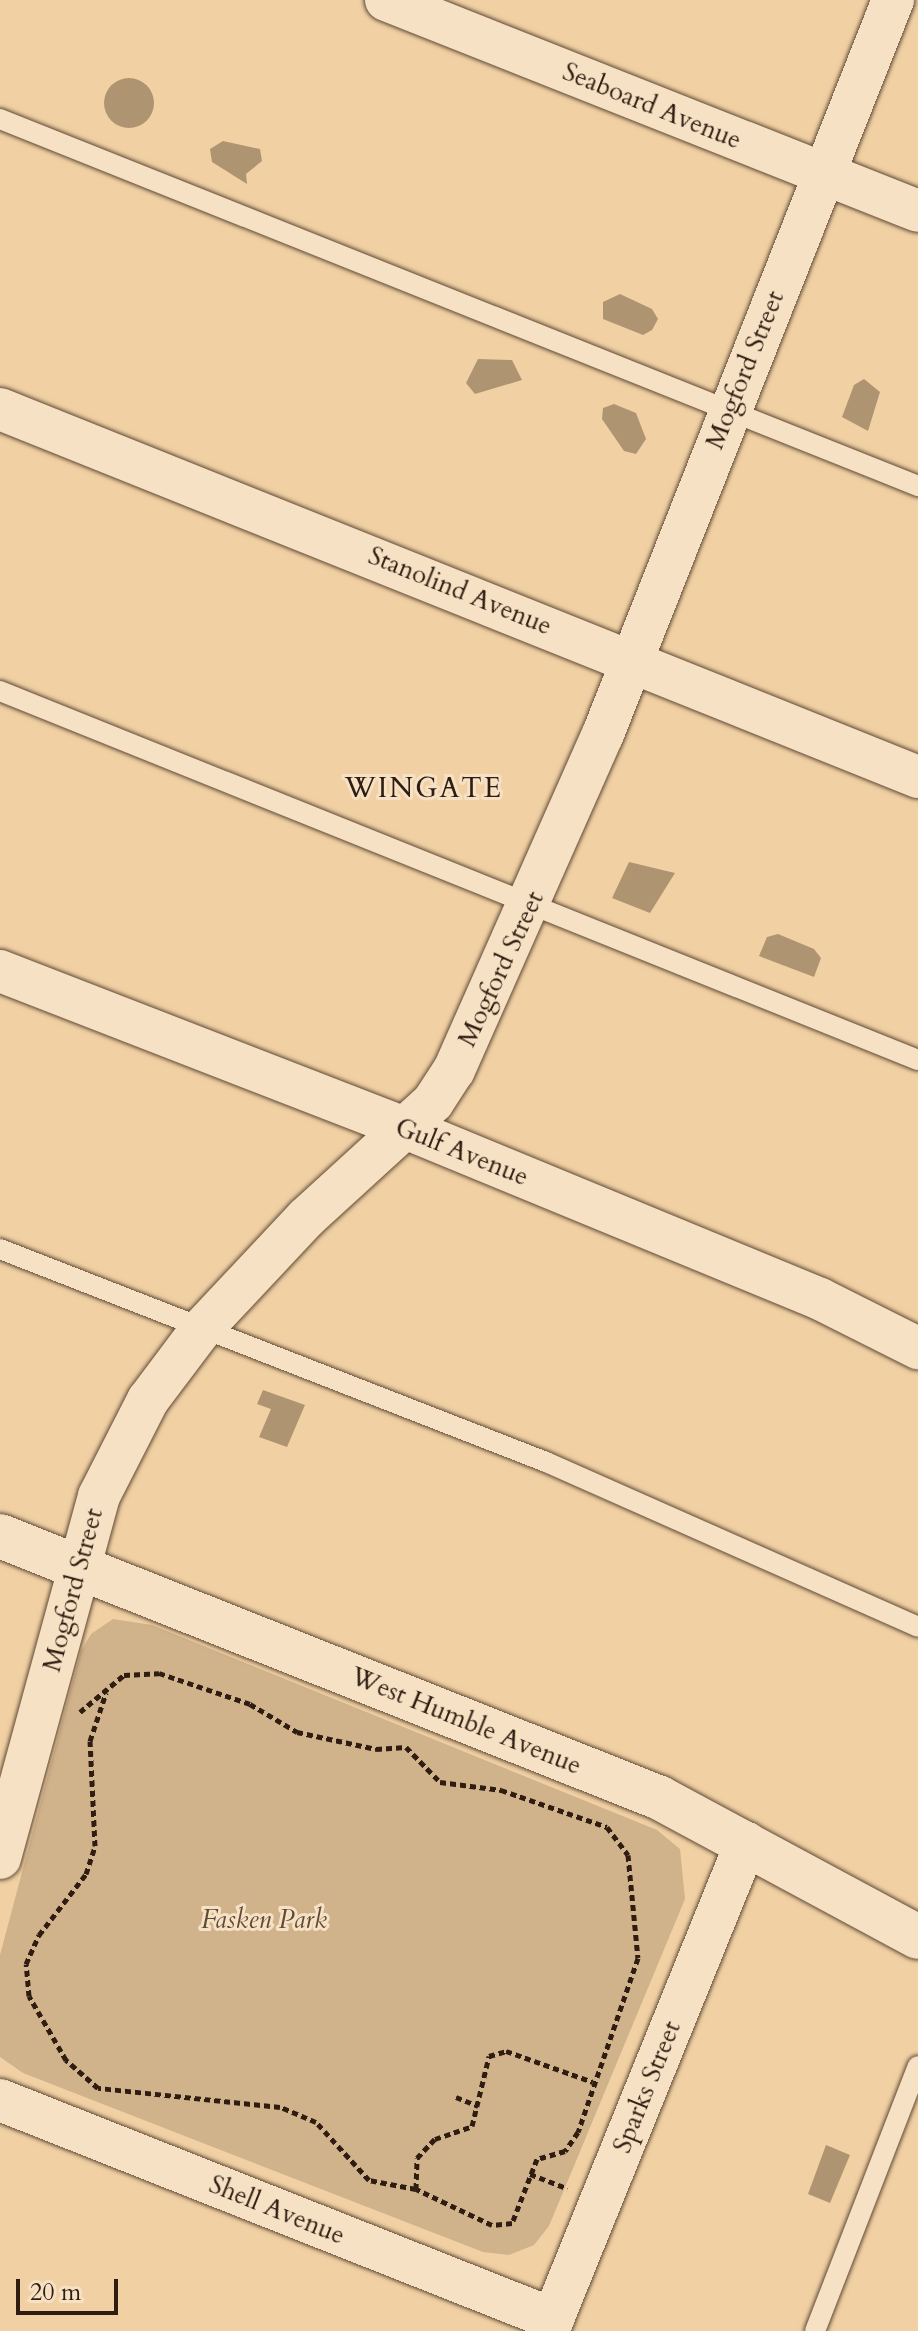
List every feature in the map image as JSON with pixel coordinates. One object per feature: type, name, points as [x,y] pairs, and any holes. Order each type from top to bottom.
[{"type":"street","name":"Seaboard Avenue","points":[[386,0],[918,211]]},
{"type":"street","name":"Mogford Street","points":[[4,1832],[74,1566],[131,1431],[199,1332],[403,1127],[454,1070],[532,903],[632,659],[728,409],[826,175],[893,0]]},
{"type":"street","name":"Stanolind Avenue","points":[[0,409],[632,659],[918,777]]},
{"type":"street","name":"Gulf Avenue","points":[[0,971],[403,1127],[820,1299],[918,1348]]},
{"type":"street","name":"West Humble Avenue","points":[[0,1536],[660,1798],[918,1937]]},
{"type":"street","name":"Sparks Street","points":[[551,2325],[746,1843]]},
{"type":"street","name":"Shell Avenue","points":[[0,2100],[551,2325]]},
{"type":"lane","points":[[0,119],[918,486]]},
{"type":"lane","points":[[0,691],[918,1060]]},
{"type":"lane","points":[[0,1249],[199,1332],[546,1462],[918,1627]]},
{"type":"lane","points":[[815,2331],[918,2066]]},
{"type":"path","points":[[159,1673],[250,1704],[297,1732],[376,1749],[406,1747],[440,1782],[501,1790],[607,1827],[628,1855],[638,1958],[619,2028],[593,2082],[578,2132],[565,2151],[537,2159],[512,2223],[492,2225],[416,2189],[369,2180],[316,2122],[280,2107],[98,2088],[44,2030],[29,1996],[26,1964],[39,1935],[86,1874],[95,1846],[90,1741],[106,1693],[124,1675],[159,1673]]},
{"type":"path","points":[[416,2189],[417,2158],[435,2139],[472,2126],[483,2065],[506,2051],[593,2082]]},
{"type":"path","points":[[456,2097],[478,2106]]},
{"type":"green space","name":"Fasken Park","points":[[113,1619],[152,1625],[657,1830],[680,1849],[685,1899],[549,2226],[534,2245],[509,2255],[483,2252],[23,2073],[0,2057],[0,1955],[81,1651],[91,1634]]},
{"type":"shaded area","points":[[129,78],[147,85],[154,103],[147,121],[129,128],[111,121],[104,103],[111,85]]},
{"type":"shaded area","points":[[223,141],[260,149],[262,161],[246,174],[247,184],[212,162],[210,149]]},
{"type":"shaded area","points":[[620,294],[652,309],[658,319],[652,330],[643,335],[603,319],[603,302]]},
{"type":"shaded area","points":[[478,359],[512,360],[522,380],[475,394],[466,383]]},
{"type":"shaded area","points":[[864,379],[880,392],[868,431],[842,417],[854,385]]},
{"type":"shaded area","points":[[614,404],[636,413],[646,439],[636,454],[624,451],[602,419],[603,408]]},
{"type":"shaded area","points":[[629,862],[675,873],[650,913],[612,898]]},
{"type":"shaded area","points":[[778,934],[814,949],[821,958],[814,977],[759,956],[767,937]]},
{"type":"shaded area","points":[[263,1390],[305,1405],[287,1447],[259,1437],[271,1409],[257,1404]]},
{"type":"shaded area","points":[[826,2145],[850,2155],[830,2203],[808,2194]]},
{"type":"district","name":"WINGATE","points":[[424,788]]}]
